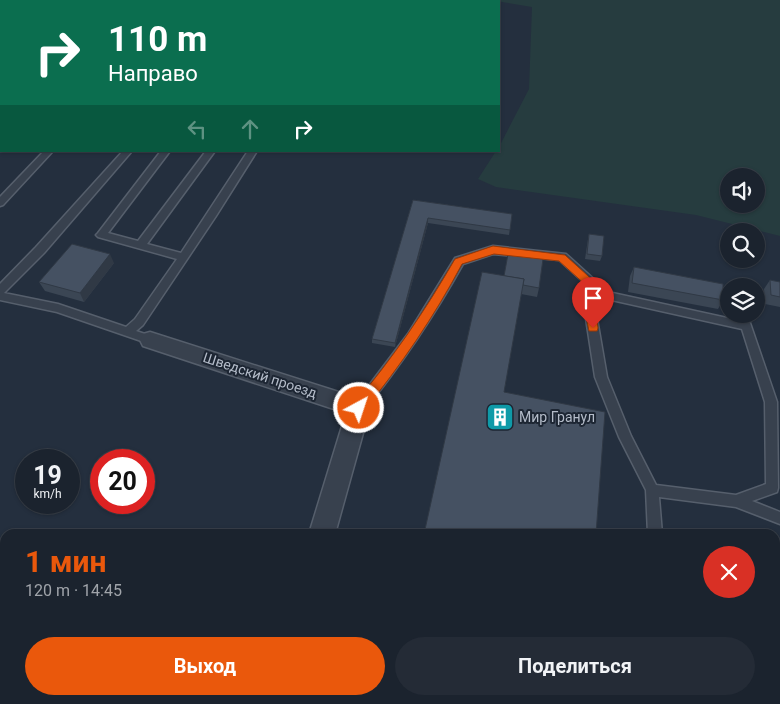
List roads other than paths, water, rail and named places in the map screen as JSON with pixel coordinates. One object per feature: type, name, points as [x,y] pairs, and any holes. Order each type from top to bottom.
[{"type":"street","name":"Шведский проезд","points":[[150,340],[359,408]]},
{"type":"street","points":[[323,529],[359,408]]},
{"type":"lane","points":[[0,203],[48,152]]},
{"type":"lane","points":[[0,290],[40,250],[127,152]]},
{"type":"lane","points":[[165,152],[101,235],[184,256]]},
{"type":"lane","points":[[141,245],[210,152]]},
{"type":"lane","points":[[128,332],[138,322],[184,256],[252,152]]},
{"type":"lane","points":[[359,408],[395,364],[440,296],[458,262],[493,250],[562,257],[605,296],[746,326],[771,402],[772,488],[736,501]]},
{"type":"lane","points":[[0,296],[58,308],[150,340]]},
{"type":"lane","points":[[605,296],[590,312],[601,377],[625,437],[652,490],[655,529]]},
{"type":"lane","points":[[652,490],[736,501],[780,518]]},
{"type":"place","name":"Мир Гранул","points":[[500,417]]}]
